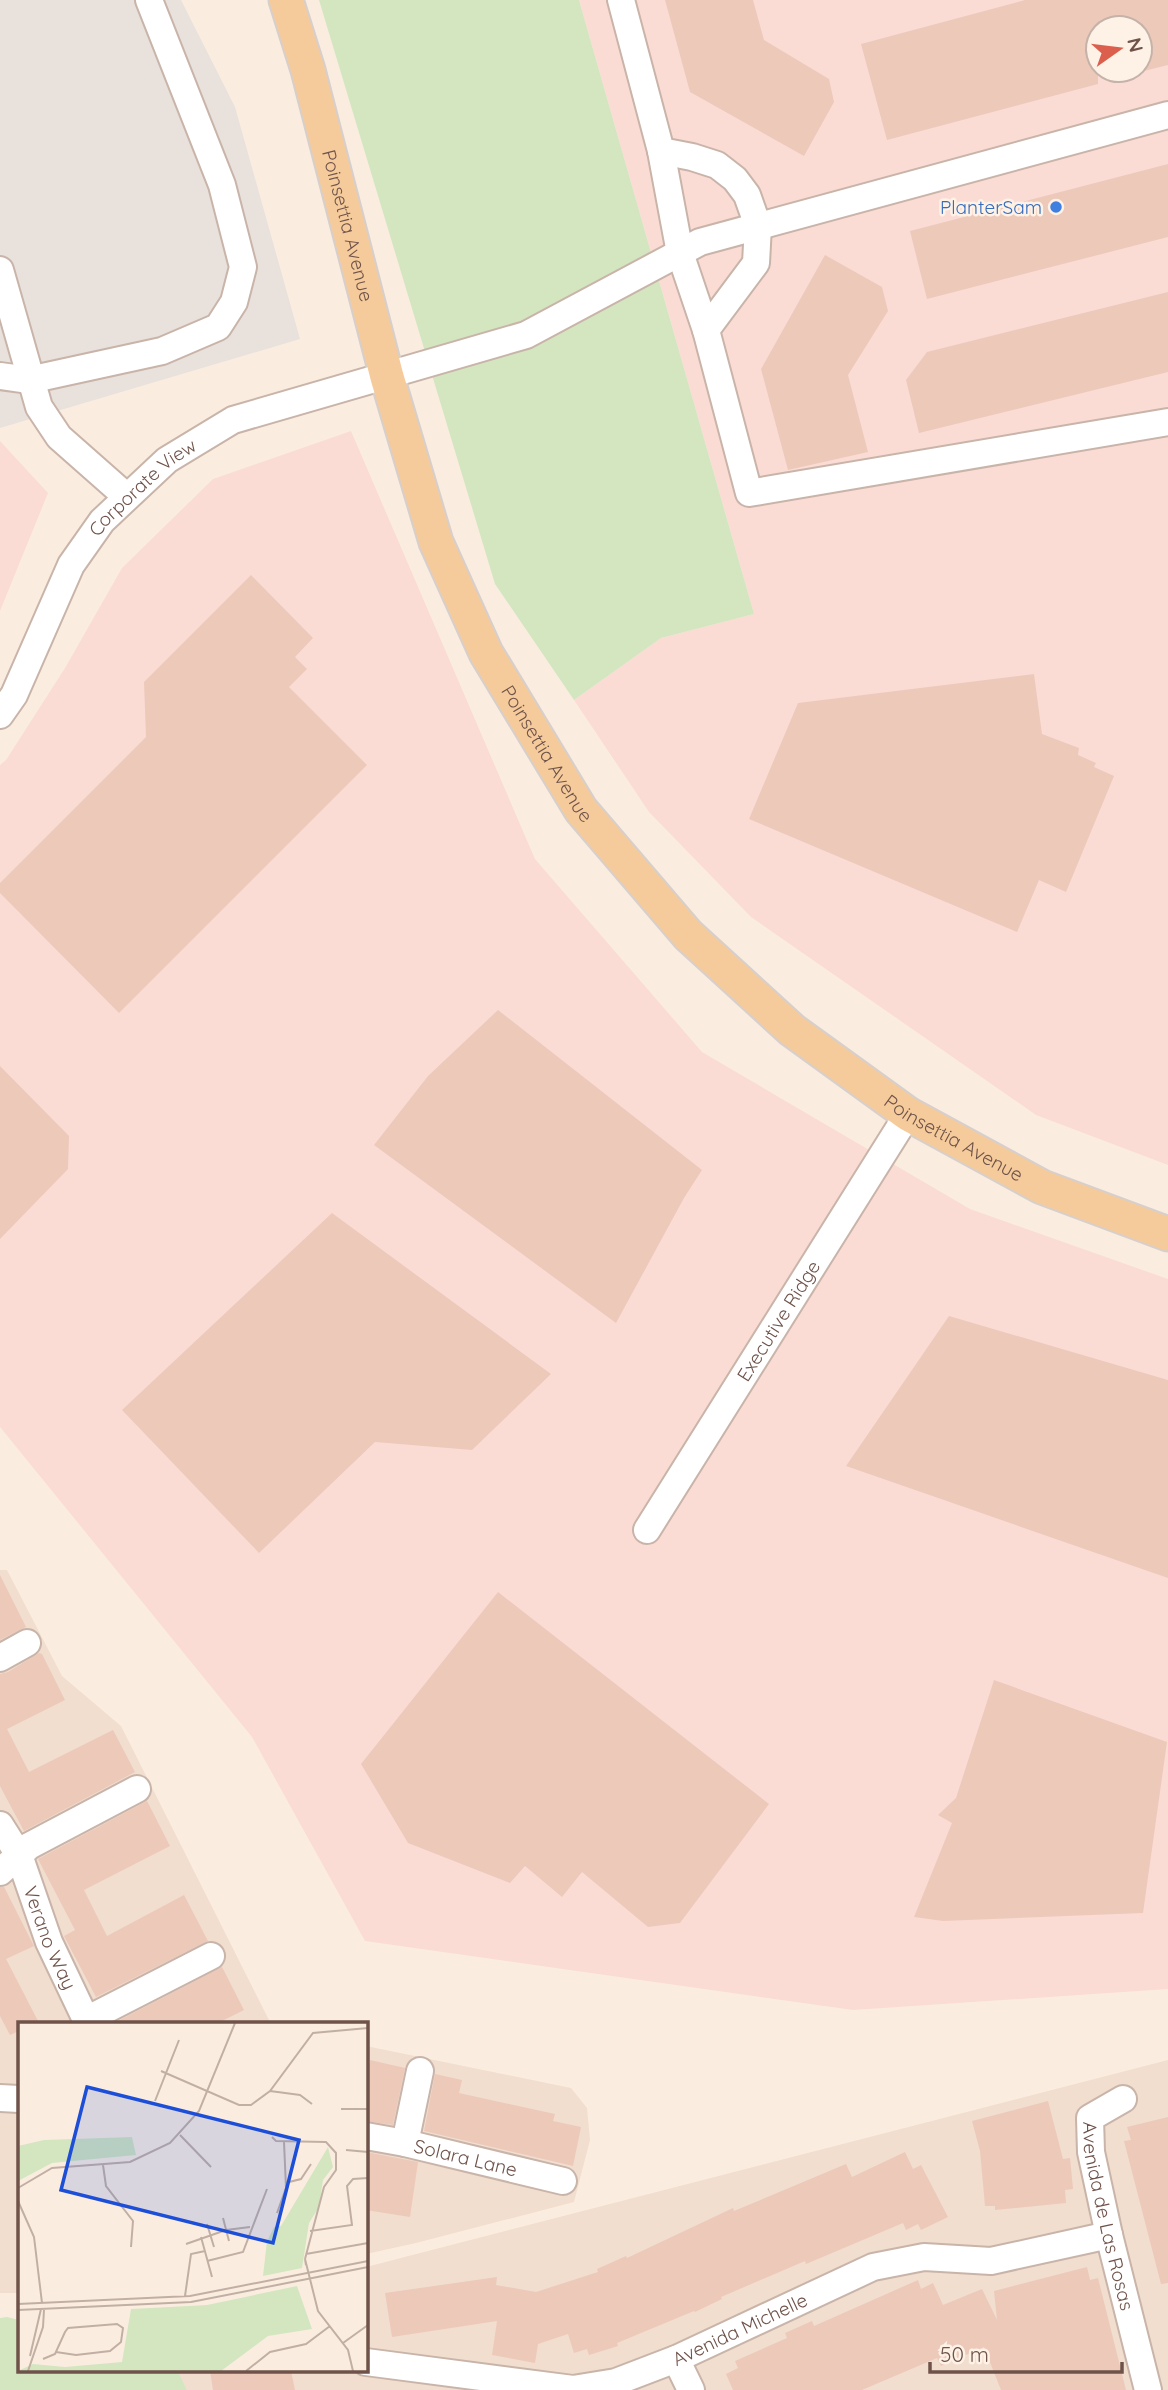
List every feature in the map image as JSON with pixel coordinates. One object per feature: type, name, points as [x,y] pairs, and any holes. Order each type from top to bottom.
[{"type":"main road","name":"Poinsettia Avenue","points":[[286,0],[308,70],[387,377],[436,542],[486,653],[581,810],[688,935],[792,1030],[908,1114],[1042,1187],[1168,1234]]},
{"type":"street","points":[[0,376],[29,380],[162,351],[218,327],[234,302],[243,267],[222,184],[149,0]]},
{"type":"street","points":[[621,0],[661,151],[680,253],[706,330],[748,493],[1168,422]]},
{"type":"street","name":"Corporate View","points":[[0,715],[14,695],[71,565],[102,521],[167,460],[233,420],[526,335],[700,242],[1168,115]]},
{"type":"street","points":[[661,151],[717,165],[735,179],[747,195],[758,226],[756,263],[741,287],[706,330]]},
{"type":"street","points":[[0,270],[38,407],[59,437],[127,497]]},
{"type":"street","name":"Executive Ridge","points":[[647,1530],[908,1114]]},
{"type":"street","points":[[0,1658],[27,1643]]},
{"type":"street","points":[[10,1863],[29,1846],[137,1789]]},
{"type":"street","name":"Verano Way","points":[[0,1825],[10,1863],[87,2022],[211,1956]]},
{"type":"street","points":[[405,2143],[420,2071]]},
{"type":"street","points":[[0,2098],[18,2099]]},
{"type":"street","name":"Avenida de Las Rosas","points":[[1123,2099],[1090,2118],[1091,2152],[1148,2390]]},
{"type":"street","name":"Solara Lane","points":[[368,2136],[563,2181]]},
{"type":"street","name":"Avenida Michelle","points":[[368,2362],[573,2389],[616,2382],[677,2359],[873,2267],[924,2257],[991,2261],[1109,2235]]},
{"type":"street","points":[[677,2359],[691,2390]]},
{"type":"shaded area","points":[[0,0],[181,0],[235,107],[300,339],[0,428]]},
{"type":"shaded area","points":[[579,0],[1168,0],[1168,1165],[1036,1115],[751,917],[649,812],[574,700],[661,638],[754,614]]},
{"type":"shaded area","points":[[351,431],[535,859],[702,1052],[970,1209],[1168,1279],[1168,1989],[853,2010],[365,1941],[252,1737],[0,1427],[0,765],[6,760],[65,668],[122,568],[213,479]]},
{"type":"shaded area","points":[[0,441],[48,493],[0,611]]},
{"type":"shaded area","points":[[0,1570],[7,1570],[62,1676],[121,1726],[270,2022],[18,2022],[18,2293],[0,2293]]},
{"type":"shaded area","points":[[368,2046],[571,2088],[587,2108],[590,2140],[574,2202],[368,2254]]},
{"type":"shaded area","points":[[1168,2060],[1168,2390],[187,2390],[178,2372],[368,2372],[368,2266]]},
{"type":"green space","points":[[319,0],[579,0],[754,614],[661,638],[574,700],[495,584]]},
{"type":"green space","points":[[0,2318],[18,2320],[18,2372],[178,2372],[187,2390],[0,2390]]},
{"type":"building","points":[[665,0],[753,0],[764,40],[829,79],[834,102],[804,156],[690,92]]},
{"type":"building","points":[[1025,0],[1168,0],[1168,65],[1154,68],[1154,14],[1084,14],[1084,84],[1098,84],[887,140],[861,44]]},
{"type":"building","points":[[1168,164],[1168,237],[927,299],[910,231]]},
{"type":"building","points":[[825,255],[882,287],[888,311],[848,375],[868,452],[788,470],[761,369]]},
{"type":"building","points":[[1168,292],[1168,372],[919,433],[906,380],[927,352]]},
{"type":"building","points":[[251,575],[313,638],[295,657],[307,669],[289,687],[367,765],[119,1013],[0,893],[0,883],[146,737],[144,682]]},
{"type":"building","points":[[1034,674],[1042,734],[1079,748],[1078,755],[1096,763],[1094,767],[1114,776],[1066,892],[1039,880],[1017,932],[749,819],[798,703]]},
{"type":"building","points":[[498,1010],[702,1170],[616,1323],[374,1145],[428,1076]]},
{"type":"building","points":[[0,1066],[69,1136],[68,1169],[0,1239]]},
{"type":"building","points":[[332,1213],[551,1374],[472,1450],[375,1442],[259,1553],[122,1410]]},
{"type":"building","points":[[949,1316],[1168,1380],[1168,1578],[846,1466]]},
{"type":"building","points":[[0,1575],[26,1627],[0,1640]]},
{"type":"building","points":[[498,1592],[769,1804],[680,1923],[648,1927],[582,1872],[562,1897],[525,1866],[510,1883],[408,1843],[361,1764]]},
{"type":"building","points":[[39,1653],[42,1654],[65,1700],[7,1729],[29,1772],[113,1730],[135,1772],[24,1831],[0,1786],[0,1674]]},
{"type":"building","points":[[994,1680],[1167,1742],[1143,1913],[943,1921],[914,1917],[952,1823],[938,1815],[956,1798]]},
{"type":"building","points":[[147,1801],[170,1846],[84,1890],[107,1936],[184,1895],[208,1941],[96,1997],[64,1936],[75,1930],[38,1859]]},
{"type":"building","points":[[0,1887],[4,1887],[34,1946],[6,1959],[38,2021],[18,2022],[18,2031],[10,2035],[0,2016]]},
{"type":"building","points":[[222,1967],[244,2010],[220,2022],[116,2022]]},
{"type":"building","points":[[370,2060],[405,2068],[393,2125],[368,2121]]},
{"type":"building","points":[[435,2074],[462,2080],[459,2093],[555,2114],[553,2121],[581,2127],[573,2166],[424,2131]]},
{"type":"building","points":[[1048,2101],[1063,2159],[1070,2158],[1073,2189],[1065,2190],[1066,2203],[995,2210],[995,2206],[985,2206],[980,2151],[972,2121]]},
{"type":"building","points":[[1168,2117],[1168,2283],[1161,2284],[1124,2141],[1131,2140],[1127,2127]]},
{"type":"building","points":[[368,2152],[418,2162],[410,2217],[368,2210]]},
{"type":"building","points":[[905,2152],[913,2169],[921,2165],[948,2217],[921,2230],[918,2224],[906,2230],[903,2223],[806,2264],[805,2261],[721,2297],[722,2299],[695,2312],[617,2343],[618,2346],[589,2355],[587,2349],[574,2353],[568,2334],[538,2344],[535,2363],[492,2355],[497,2321],[392,2337],[385,2293],[497,2277],[496,2285],[536,2292],[598,2272],[597,2269],[626,2256],[627,2258],[733,2208],[734,2211],[846,2164],[852,2177]]},
{"type":"building","points":[[1087,2267],[1090,2280],[1098,2278],[1126,2390],[1001,2390],[984,2347],[941,2366],[937,2358],[862,2390],[733,2390],[726,2374],[738,2368],[735,2361],[787,2338],[785,2333],[812,2321],[814,2326],[918,2280],[921,2289],[933,2283],[943,2305],[982,2289],[997,2320],[994,2291]]},
{"type":"building","points":[[210,2372],[291,2372],[295,2390],[213,2390]]},
{"type":"place","name":"PlanterSam","points":[[1056,207]]}]
